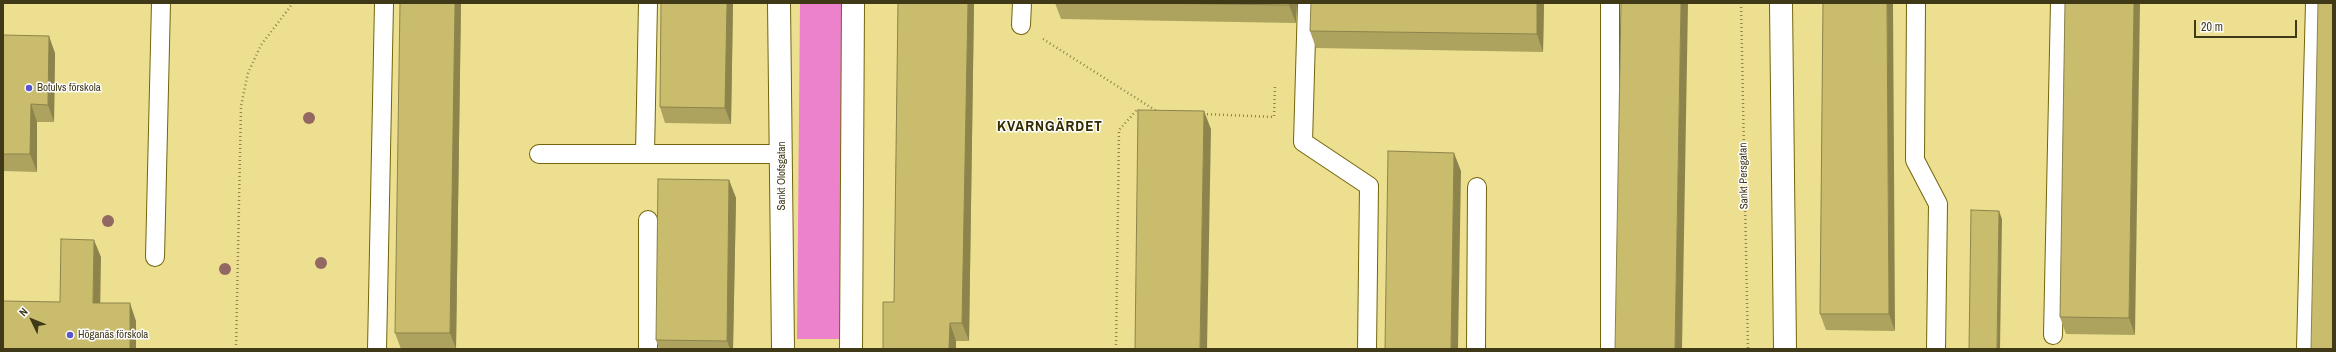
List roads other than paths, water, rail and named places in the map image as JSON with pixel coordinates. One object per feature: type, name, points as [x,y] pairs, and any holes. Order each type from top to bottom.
[{"type":"street","name":"Sankt Olofsgatan","points":[[779,3],[782,154],[783,349]]},
{"type":"street","points":[[851,349],[853,3]]},
{"type":"street","points":[[1781,3],[1784,349]]},
{"type":"lane","points":[[155,257],[161,3]]},
{"type":"lane","points":[[377,349],[384,3]]},
{"type":"lane","points":[[645,153],[648,3]]},
{"type":"lane","points":[[1021,25],[1022,3]]},
{"type":"lane","points":[[1307,3],[1303,142],[1369,186],[1367,349]]},
{"type":"lane","points":[[1610,3],[1610,349]]},
{"type":"lane","points":[[1916,3],[1915,160],[1938,204],[1936,349]]},
{"type":"lane","points":[[2053,335],[2060,3]]},
{"type":"lane","points":[[2306,349],[2316,3]]},
{"type":"lane","points":[[539,154],[782,154]]},
{"type":"lane","points":[[1476,349],[1477,187]]},
{"type":"lane","points":[[648,220],[648,349]]},
{"type":"place","name":"Botulvs förskola","points":[[29,88]]},
{"type":"place","name":"Höganäs förskola","points":[[70,335]]},
{"type":"district","name":"KVARNGÄRDET","points":[[1050,127]]}]
